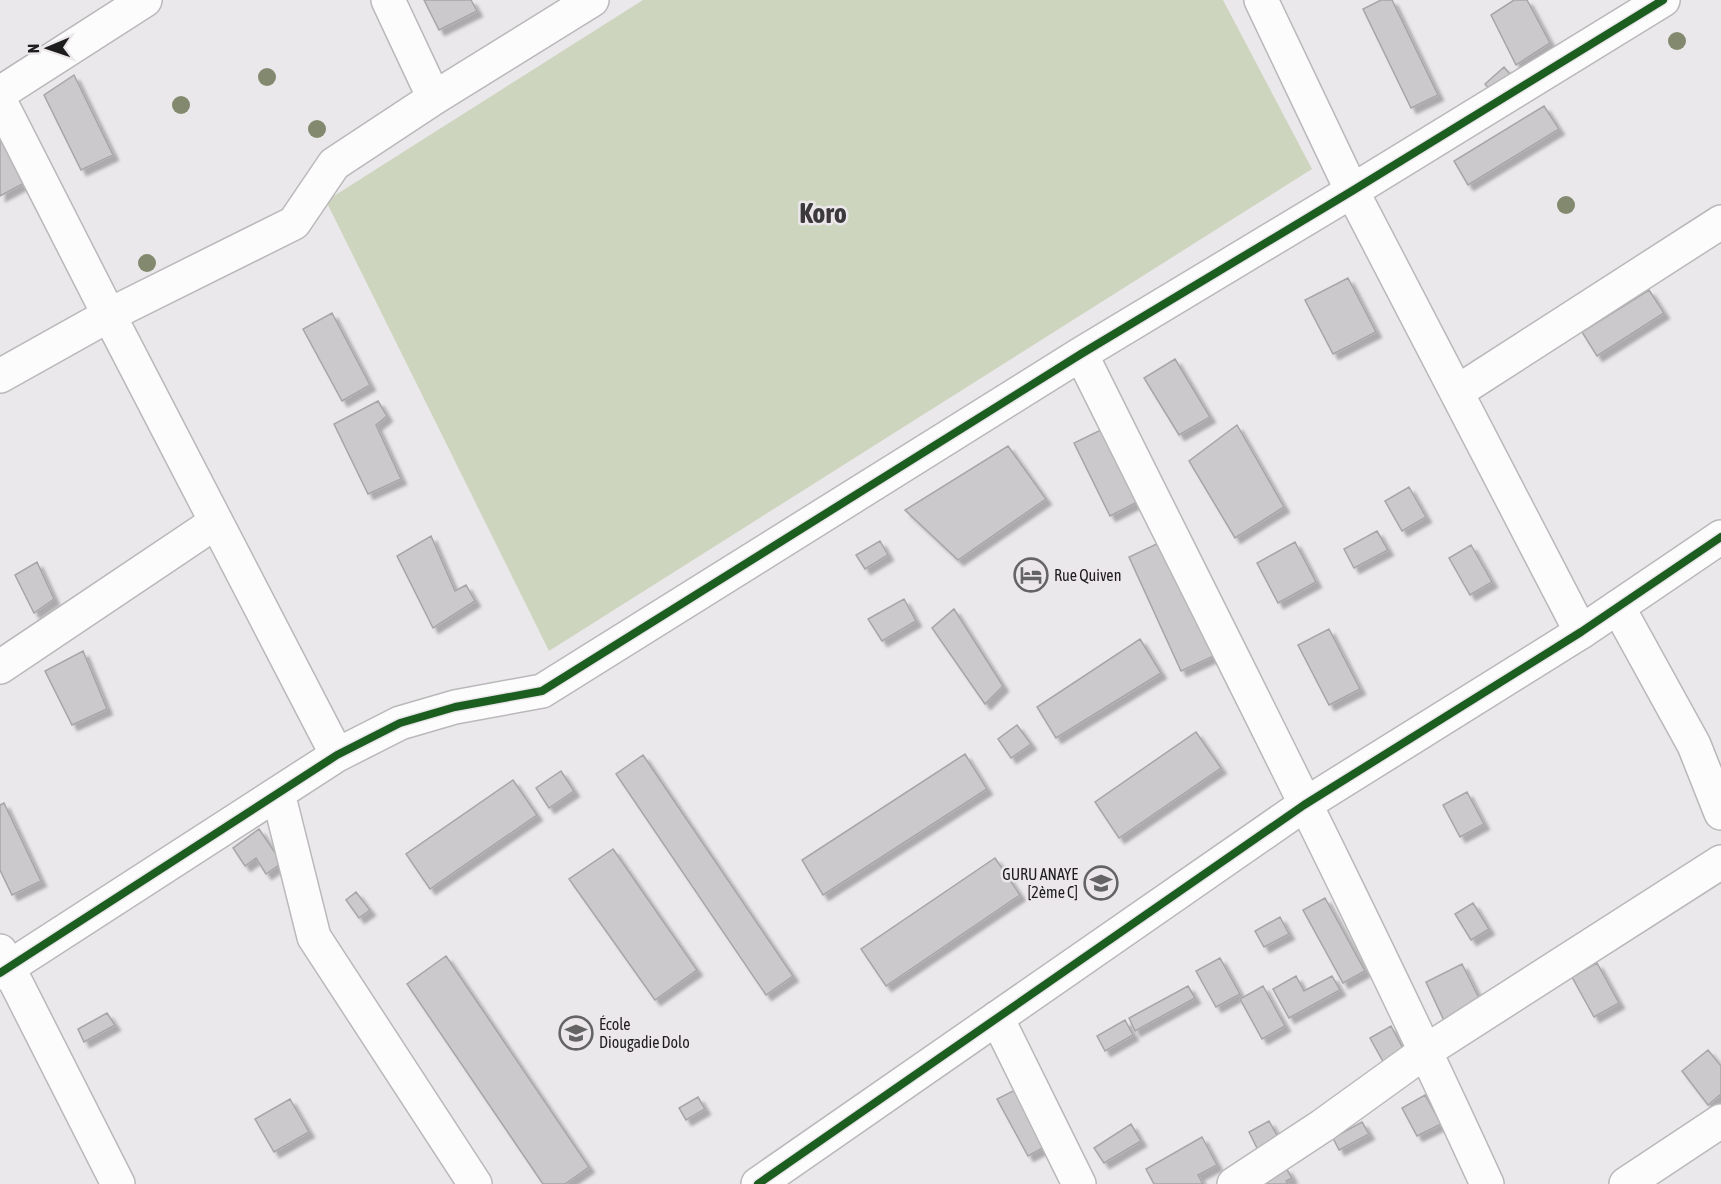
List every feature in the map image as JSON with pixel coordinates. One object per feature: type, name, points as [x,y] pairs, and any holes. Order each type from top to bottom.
[{"type":"street","points":[[0,93],[145,0]]},
{"type":"street","points":[[388,0],[434,98]]},
{"type":"street","points":[[0,376],[109,315],[294,223],[334,164],[434,98],[592,0]]},
{"type":"street","points":[[1261,0],[1352,191],[1581,632]]},
{"type":"street","points":[[118,1184],[3,964],[337,755],[400,723],[455,707],[542,691],[1081,354],[1663,0]]},
{"type":"street","points":[[0,101],[337,755]]},
{"type":"street","points":[[1457,392],[1721,222]]},
{"type":"street","points":[[1081,354],[1426,1051],[1487,1184]]},
{"type":"street","points":[[0,667],[216,522]]},
{"type":"street","points":[[758,1184],[1304,804],[1581,632],[1721,537]]},
{"type":"street","points":[[1618,607],[1694,745],[1721,813]]},
{"type":"street","points":[[279,793],[314,937],[475,1184]]},
{"type":"street","points":[[1234,1184],[1322,1126],[1426,1051],[1721,862]]},
{"type":"street","points":[[997,1018],[1079,1184]]},
{"type":"street","points":[[1626,1184],[1721,1121]]},
{"type":"green space","points":[[643,0],[1223,0],[1312,169],[549,651],[326,201]]},
{"type":"building","points":[[424,0],[471,0],[477,11],[439,30]]},
{"type":"building","points":[[1381,0],[1392,0],[1438,95],[1411,108],[1363,9]]},
{"type":"building","points":[[1514,0],[1527,0],[1550,43],[1516,65],[1491,15]]},
{"type":"building","points":[[1504,67],[1515,80],[1496,96],[1485,84]]},
{"type":"building","points":[[74,75],[113,155],[81,170],[44,95]]},
{"type":"building","points":[[1544,106],[1559,129],[1468,185],[1454,161]]},
{"type":"building","points":[[0,128],[28,181],[0,196]]},
{"type":"building","points":[[1348,278],[1376,332],[1333,354],[1305,300]]},
{"type":"building","points":[[1649,290],[1664,313],[1597,356],[1582,332]]},
{"type":"building","points":[[332,313],[370,385],[342,401],[303,329]]},
{"type":"building","points":[[1175,359],[1210,417],[1179,435],[1144,378]]},
{"type":"building","points":[[378,401],[387,416],[376,425],[401,479],[368,494],[334,424]]},
{"type":"building","points":[[1237,425],[1284,507],[1235,538],[1189,461]]},
{"type":"building","points":[[1109,426],[1145,498],[1110,516],[1074,443]]},
{"type":"building","points":[[1008,446],[1046,499],[958,560],[905,510]]},
{"type":"building","points":[[1409,487],[1426,517],[1402,531],[1385,501]]},
{"type":"building","points":[[1377,531],[1388,550],[1354,568],[1344,549]]},
{"type":"building","points":[[431,536],[455,591],[466,585],[475,601],[433,628],[397,556]]},
{"type":"building","points":[[880,541],[888,555],[865,569],[856,555]]},
{"type":"building","points":[[1163,541],[1216,655],[1181,671],[1129,557]]},
{"type":"building","points":[[1295,542],[1316,582],[1278,603],[1257,563]]},
{"type":"building","points":[[1471,545],[1492,582],[1470,595],[1449,558]]},
{"type":"building","points":[[37,562],[54,599],[34,613],[15,575]]},
{"type":"building","points":[[904,599],[916,621],[882,641],[868,619]]},
{"type":"building","points":[[954,609],[1003,686],[985,704],[932,628]]},
{"type":"building","points":[[1329,629],[1360,689],[1329,705],[1298,645]]},
{"type":"building","points":[[1140,639],[1161,673],[1056,738],[1037,707]]},
{"type":"building","points":[[83,651],[107,709],[72,725],[45,671]]},
{"type":"building","points":[[1017,725],[1031,744],[1011,758],[998,739]]},
{"type":"building","points":[[1196,732],[1221,768],[1119,838],[1095,802]]},
{"type":"building","points":[[965,754],[987,789],[823,895],[802,860]]},
{"type":"building","points":[[643,755],[793,976],[766,995],[616,774]]},
{"type":"building","points":[[561,771],[574,791],[549,808],[536,788]]},
{"type":"building","points":[[513,780],[537,815],[430,889],[406,854]]},
{"type":"building","points":[[1467,792],[1484,824],[1460,837],[1443,805]]},
{"type":"building","points":[[4,803],[41,881],[12,895],[0,870],[0,805]]},
{"type":"building","points":[[259,829],[282,863],[266,874],[256,858],[245,866],[233,848]]},
{"type":"building","points":[[613,849],[697,970],[655,1000],[569,879]]},
{"type":"building","points":[[995,858],[1020,895],[886,986],[861,949]]},
{"type":"building","points":[[356,892],[370,910],[359,918],[346,900]]},
{"type":"building","points":[[1325,898],[1365,971],[1343,983],[1303,910]]},
{"type":"building","points":[[1473,903],[1489,929],[1471,940],[1455,914]]},
{"type":"building","points":[[1280,917],[1289,934],[1264,947],[1255,931]]},
{"type":"building","points":[[446,956],[589,1167],[565,1184],[543,1184],[407,984]]},
{"type":"building","points":[[1220,958],[1240,994],[1216,1007],[1196,971]]},
{"type":"building","points":[[1597,963],[1619,1003],[1594,1017],[1572,977]]},
{"type":"building","points":[[1462,964],[1484,1008],[1447,1027],[1426,982]]},
{"type":"building","points":[[1296,976],[1304,991],[1332,976],[1340,990],[1289,1018],[1273,989]]},
{"type":"building","points":[[1188,986],[1195,998],[1135,1031],[1129,1018]]},
{"type":"building","points":[[1263,986],[1285,1026],[1262,1039],[1240,999]]},
{"type":"building","points":[[107,1013],[115,1025],[84,1042],[78,1029]]},
{"type":"building","points":[[1125,1020],[1133,1035],[1105,1051],[1097,1036]]},
{"type":"building","points":[[1391,1026],[1406,1054],[1385,1065],[1370,1038]]},
{"type":"building","points":[[1708,1050],[1721,1066],[1721,1094],[1708,1105],[1682,1071]]},
{"type":"building","points":[[1019,1088],[1050,1144],[1028,1156],[997,1099]]},
{"type":"building","points":[[1425,1095],[1441,1124],[1417,1136],[1402,1108]]},
{"type":"building","points":[[698,1097],[705,1109],[686,1120],[679,1108]]},
{"type":"building","points":[[290,1099],[309,1132],[274,1152],[255,1119]]},
{"type":"building","points":[[1269,1121],[1279,1139],[1258,1150],[1249,1132]]},
{"type":"building","points":[[1362,1122],[1369,1134],[1339,1150],[1333,1138]]},
{"type":"building","points":[[1131,1124],[1141,1141],[1104,1163],[1094,1148]]},
{"type":"building","points":[[1202,1137],[1217,1165],[1198,1175],[1203,1184],[1154,1184],[1146,1169]]},
{"type":"building","points":[[1286,1168],[1292,1178],[1286,1181],[1288,1184],[1262,1184]]},
{"type":"cycle path","points":[[0,973],[337,755],[400,723],[455,707],[542,691],[1081,354],[1663,0]]},
{"type":"cycle path","points":[[758,1184],[1304,805],[1581,632],[1721,537]]},
{"type":"place","name":"Rue Quiven","points":[[1031,575]]},
{"type":"place","name":"GURU ANAYE [2ème C]","points":[[1101,883]]},
{"type":"place","name":"École Diougadie Dolo","points":[[576,1033]]},
{"type":"district","name":"Koro","points":[[823,213]]}]
